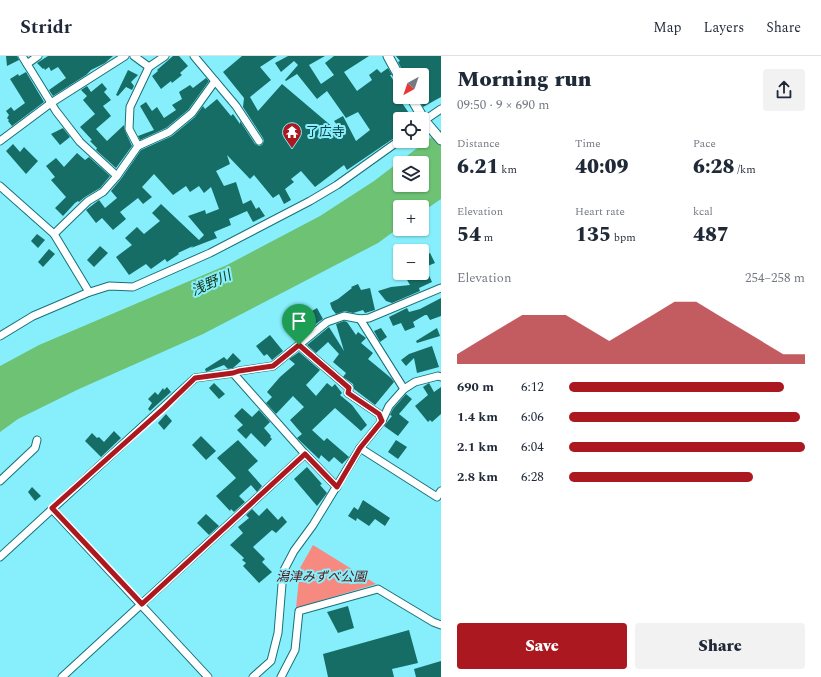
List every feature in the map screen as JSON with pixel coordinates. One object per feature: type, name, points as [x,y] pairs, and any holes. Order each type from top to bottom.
[{"type":"street","points":[[22,56],[56,111],[80,142],[117,176]]},
{"type":"street","points":[[27,64],[38,56]]},
{"type":"street","points":[[0,141],[51,103],[125,56]]},
{"type":"street","points":[[134,56],[149,67]]},
{"type":"street","points":[[138,146],[129,129],[130,107],[149,67],[165,56]]},
{"type":"street","points":[[194,56],[236,106],[259,141]]},
{"type":"street","points":[[388,56],[395,68]]},
{"type":"street","points":[[54,234],[88,202],[103,192],[117,176],[138,146],[169,132],[192,113],[215,81]]},
{"type":"street","points":[[429,119],[441,109]]},
{"type":"street","points":[[429,126],[441,140]]},
{"type":"street","points":[[0,336],[33,316],[89,292],[109,286],[133,287],[210,254],[337,185],[393,145]]},
{"type":"street","points":[[0,186],[54,234],[89,292]]},
{"type":"street","points":[[0,557],[52,508],[158,414],[195,378],[273,366],[327,322],[344,316],[360,319],[369,318],[441,288]]},
{"type":"street","points":[[360,319],[404,389]]},
{"type":"street","points":[[299,345],[349,388],[348,393],[379,414],[382,421]]},
{"type":"street","points":[[233,373],[305,454],[337,487]]},
{"type":"street","points":[[253,677],[270,661],[278,633],[283,572],[294,551],[337,487],[360,448],[382,421],[389,406],[404,389],[415,382],[438,376],[441,377]]},
{"type":"street","points":[[0,481],[35,448],[37,440]]},
{"type":"street","points":[[360,448],[437,497],[441,491]]},
{"type":"street","points":[[62,677],[305,454]]},
{"type":"street","points":[[52,508],[208,677]]},
{"type":"street","points":[[281,677],[295,650],[299,611],[378,589],[433,622],[441,625]]},
{"type":"green space","name":"潟津みずべ公園","points":[[313,545],[376,584],[296,608],[300,568]]},
{"type":"water","name":"浅野川","points":[[441,130],[441,199],[429,207],[429,200],[393,200],[393,232],[378,243],[203,334],[79,389],[18,419],[0,432],[0,366],[39,345],[227,265],[320,216],[374,181],[393,167],[393,192],[429,192],[429,156],[407,156],[417,148],[429,148],[429,139]]},
{"type":"building","points":[[6,56],[17,56],[19,60],[7,66]]},
{"type":"building","points":[[48,56],[113,56],[105,63],[91,70],[86,75],[53,96],[49,90],[66,78],[58,67],[51,71],[49,67],[45,70],[37,63]]},
{"type":"building","points":[[173,56],[179,56],[188,66],[180,73],[182,75],[161,89],[152,76]]},
{"type":"building","points":[[242,56],[277,56],[260,67],[271,80],[250,97],[258,111],[282,84],[335,129],[338,126],[334,121],[343,116],[356,141],[370,130],[358,112],[346,118],[327,91],[317,99],[297,74],[286,81],[285,80],[298,65],[294,61],[281,72],[275,63],[288,56],[325,56],[309,65],[321,84],[334,75],[325,63],[334,56],[369,56],[344,72],[357,91],[372,80],[369,75],[377,69],[381,73],[388,68],[393,80],[393,104],[403,104],[408,112],[393,112],[393,139],[347,170],[344,165],[315,187],[301,171],[291,179],[294,182],[285,189],[291,200],[284,204],[279,194],[273,198],[254,175],[250,179],[227,155],[230,164],[216,171],[224,186],[236,182],[243,204],[251,200],[256,209],[259,207],[265,216],[253,222],[247,211],[229,219],[231,225],[214,232],[217,238],[178,253],[179,254],[167,262],[165,259],[151,269],[146,264],[129,275],[116,257],[132,245],[125,238],[137,227],[144,234],[160,221],[152,213],[161,204],[199,240],[204,235],[188,216],[205,210],[206,214],[219,209],[211,187],[204,193],[199,186],[190,192],[186,186],[173,195],[154,174],[142,187],[152,197],[143,204],[138,198],[120,212],[126,219],[113,230],[102,218],[96,223],[86,210],[99,200],[105,208],[117,198],[111,191],[141,150],[172,136],[195,117],[203,106],[205,109],[217,99],[231,116],[233,114],[240,124],[240,121],[255,144],[259,146],[262,145],[264,141],[263,138],[243,107],[244,98],[223,72]]},
{"type":"building","points":[[396,56],[441,56],[441,97],[429,104],[429,68],[401,68],[398,62],[400,61]]},
{"type":"building","points":[[128,70],[138,75],[131,82],[134,86],[132,90],[126,87],[118,96],[116,95]]},
{"type":"building","points":[[26,72],[44,102],[12,126],[8,121],[9,120],[7,118],[9,115],[6,111],[11,107],[14,111],[25,103],[10,79],[18,74],[19,76]]},
{"type":"building","points":[[206,78],[209,81],[188,110],[166,128],[140,140],[138,136],[154,130],[140,106],[146,102],[152,111],[157,107],[164,118],[176,110],[172,105],[182,99],[179,92],[190,85],[193,88]]},
{"type":"building","points":[[102,83],[107,89],[104,92],[111,100],[103,106],[111,116],[96,129],[107,141],[124,125],[125,131],[132,146],[116,168],[96,150],[97,148],[90,141],[92,140],[80,127],[95,114],[83,100],[87,96],[81,90],[87,86],[91,92]]},
{"type":"building","points":[[422,104],[428,104],[423,107]]},
{"type":"building","points":[[63,128],[70,137],[60,145],[51,134]]},
{"type":"building","points":[[13,144],[20,152],[24,147],[38,161],[26,174],[6,151]]},
{"type":"building","points":[[77,153],[85,160],[89,157],[110,176],[100,188],[79,202],[78,201],[75,203],[63,216],[55,208],[66,197],[51,180],[55,177],[46,166],[56,158],[64,167]]},
{"type":"building","points":[[37,234],[45,240],[38,248],[31,241]]},
{"type":"building","points":[[100,246],[108,253],[94,267],[87,260]]},
{"type":"building","points":[[49,249],[55,254],[43,267],[38,262]]},
{"type":"building","points":[[429,254],[435,263],[429,265]]},
{"type":"building","points":[[429,275],[432,282],[419,288],[420,291],[392,303],[386,301],[378,291],[391,287],[410,285],[407,280],[429,280]]},
{"type":"building","points":[[358,284],[361,290],[370,288],[375,310],[365,313],[363,310],[353,313],[345,311],[336,314],[330,303],[338,299],[352,288],[351,287]]},
{"type":"building","points":[[441,298],[441,316],[430,320],[427,315],[425,315],[413,322],[415,327],[405,331],[401,323],[393,326],[389,317],[407,308],[409,312],[420,309]]},
{"type":"building","points":[[317,308],[323,319],[295,338],[290,329],[297,324],[295,321]]},
{"type":"building","points":[[344,321],[347,322],[356,335],[358,332],[366,338],[361,343],[373,353],[368,359],[394,382],[375,405],[354,389],[353,384],[343,377],[346,373],[333,362],[339,354],[328,342],[316,353],[307,345],[329,327],[344,351],[336,324]]},
{"type":"building","points":[[381,328],[387,337],[380,342],[374,331]]},
{"type":"building","points":[[437,328],[440,336],[417,343],[416,341]]},
{"type":"building","points":[[270,335],[283,351],[272,360],[267,354],[264,356],[256,346]]},
{"type":"building","points":[[432,346],[439,367],[417,373],[414,358],[406,366],[401,360],[409,354]]},
{"type":"building","points":[[299,352],[320,370],[306,385],[316,396],[327,383],[332,387],[335,384],[342,393],[340,395],[352,405],[367,425],[361,431],[335,408],[312,430],[324,441],[327,438],[349,457],[342,464],[334,457],[329,462],[321,455],[319,459],[297,438],[302,434],[290,420],[304,407],[293,396],[276,414],[266,403],[272,397],[267,392],[280,377],[295,364],[289,359]]},
{"type":"building","points":[[233,353],[241,361],[233,368],[228,369],[224,365],[206,372],[205,369],[224,357],[227,360]]},
{"type":"building","points":[[214,383],[225,394],[219,399],[209,388]]},
{"type":"building","points":[[429,383],[434,392],[441,387],[441,414],[432,422],[430,420],[428,422],[415,406],[428,395],[423,387]]},
{"type":"building","points":[[167,387],[171,392],[150,411],[148,409],[152,403],[148,399],[155,392],[158,395],[163,388],[164,390]]},
{"type":"building","points":[[406,394],[412,399],[399,414],[409,422],[398,436],[384,426],[392,416],[390,415],[393,409]]},
{"type":"building","points":[[242,408],[252,417],[259,410],[270,422],[264,428],[272,439],[265,447],[251,433],[246,439],[237,430],[243,425],[234,416]]},
{"type":"building","points":[[166,414],[172,421],[164,430],[158,423]]},
{"type":"building","points":[[114,431],[121,438],[101,457],[85,441],[92,433],[104,442]]},
{"type":"building","points":[[201,436],[216,451],[206,460],[192,445]]},
{"type":"building","points":[[238,440],[258,461],[248,470],[262,486],[257,492],[251,485],[239,496],[245,502],[234,512],[231,509],[230,511],[216,496],[236,478],[217,458]]},
{"type":"building","points":[[396,440],[407,447],[398,459],[388,452]]},
{"type":"building","points":[[307,467],[322,484],[320,485],[327,493],[317,506],[294,479]]},
{"type":"building","points":[[32,487],[41,496],[35,501],[28,492]]},
{"type":"building","points":[[363,500],[390,518],[385,526],[375,519],[369,526],[357,518],[356,521],[348,516],[354,507],[358,510]]},
{"type":"building","points":[[267,508],[278,520],[282,516],[287,522],[276,533],[272,530],[253,547],[265,559],[262,562],[272,572],[259,583],[243,566],[246,563],[242,560],[244,558],[230,545],[243,533],[238,527],[249,518],[246,515],[252,509],[259,516]]},
{"type":"building","points":[[206,514],[219,526],[209,535],[197,523]]},
{"type":"building","points":[[348,606],[354,628],[338,633],[327,612]]},
{"type":"building","points":[[409,630],[418,663],[392,669],[394,677],[328,677],[323,654]]},
{"type":"building","points":[[441,661],[441,677],[416,677],[414,669]]},
{"type":"place","name":"了広寺","points":[[292,149]]},
{"type":"route","points":[[299,345],[349,388],[348,393],[379,414],[382,421],[360,448],[337,487],[305,454],[142,604],[52,508],[164,408],[195,378],[273,366],[299,345]]}]
